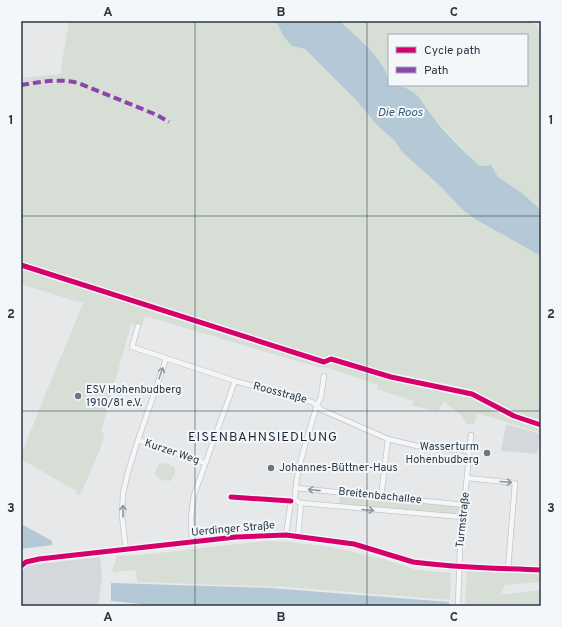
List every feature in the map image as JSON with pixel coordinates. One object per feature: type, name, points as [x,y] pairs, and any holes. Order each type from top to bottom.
[{"type":"street","name":"Roosstraße","points":[[138,326],[132,347],[235,381],[312,402],[322,410],[388,439],[417,446],[470,452]]},
{"type":"street","points":[[126,550],[122,516],[123,494],[138,440],[166,359]]},
{"type":"street","points":[[286,535],[302,456],[317,405],[321,397],[324,376]]},
{"type":"street","points":[[192,542],[192,505],[194,495],[235,381]]},
{"type":"street","name":"Turmstraße","points":[[458,606],[459,567],[471,435]]},
{"type":"street","points":[[381,497],[388,439]]},
{"type":"street","name":"Kurzer Weg","points":[[138,440],[205,463]]},
{"type":"street","points":[[467,478],[515,483],[508,569]]},
{"type":"street","name":"Breitenbachallee","points":[[296,488],[465,505]]},
{"type":"street","points":[[293,500],[301,503],[298,536]]},
{"type":"street","name":"Breitenbachallee","points":[[301,503],[463,517]]},
{"type":"street","name":"Uerdinger Straße","points":[[21,566],[26,562],[39,559],[236,537],[286,535],[354,544],[413,562],[459,567],[541,570]]},
{"type":"shaded area","points":[[69,21],[276,21],[284,37],[292,46],[305,49],[356,100],[377,125],[395,141],[402,152],[439,185],[454,201],[506,236],[541,256],[541,433],[477,413],[474,425],[467,424],[461,415],[444,401],[438,411],[412,406],[413,401],[377,389],[378,385],[329,368],[317,367],[145,316],[142,326],[131,324],[101,432],[105,433],[99,452],[80,495],[75,493],[76,491],[21,459],[21,455],[84,301],[78,302],[21,284],[21,78],[60,74]]},
{"type":"shaded area","points":[[340,21],[528,21],[537,26],[541,37],[541,210],[522,193],[498,177],[491,165],[480,166],[432,116],[419,97],[411,90],[401,86],[528,86],[528,34],[388,34],[388,76],[377,57]]},
{"type":"shaded area","points":[[506,424],[540,434],[537,454],[501,451]]},
{"type":"shaded area","points":[[160,463],[169,464],[175,468],[175,475],[170,481],[161,480],[155,474]]},
{"type":"shaded area","points":[[340,495],[461,507],[460,516],[339,505]]},
{"type":"shaded area","points":[[264,541],[289,542],[330,547],[380,558],[417,570],[451,573],[450,600],[287,587],[137,582],[136,570],[112,572],[117,556],[141,555]]},
{"type":"shaded area","points":[[100,557],[102,577],[98,606],[21,606],[21,566]]},
{"type":"shaded area","points":[[467,571],[541,574],[541,582],[505,585],[500,595],[541,590],[541,606],[465,606]]},
{"type":"water","name":"Die Roos","points":[[276,21],[340,21],[372,52],[384,68],[388,77],[388,86],[402,87],[414,92],[443,129],[474,161],[480,166],[491,165],[498,177],[522,193],[541,210],[541,256],[475,219],[463,210],[439,185],[402,152],[395,141],[377,125],[356,100],[305,49],[292,46],[284,37]]},
{"type":"water","points":[[21,524],[52,541],[52,545],[21,549]]},
{"type":"water","points":[[111,583],[270,588],[449,602],[449,606],[161,606],[111,601]]},
{"type":"marked path","points":[[21,85],[57,81],[78,83],[157,115],[169,122]]},
{"type":"cycle path","points":[[21,265],[324,362],[331,359],[391,377],[472,394],[514,416],[541,425]]},
{"type":"cycle path","points":[[231,497],[291,501]]},
{"type":"cycle path","points":[[21,566],[26,562],[39,559],[236,537],[286,535],[354,544],[413,562],[461,567],[541,570]]},
{"type":"place","name":"ESV Hohenbudberg 1910/81 e.V.","points":[[78,396]]},
{"type":"place","name":"Wasserturm Hohenbudberg","points":[[487,453]]},
{"type":"place","name":"Johannes-Büttner-Haus","points":[[271,468]]},
{"type":"district","name":"EISENBAHNSIEDLUNG","points":[[263,438]]}]
